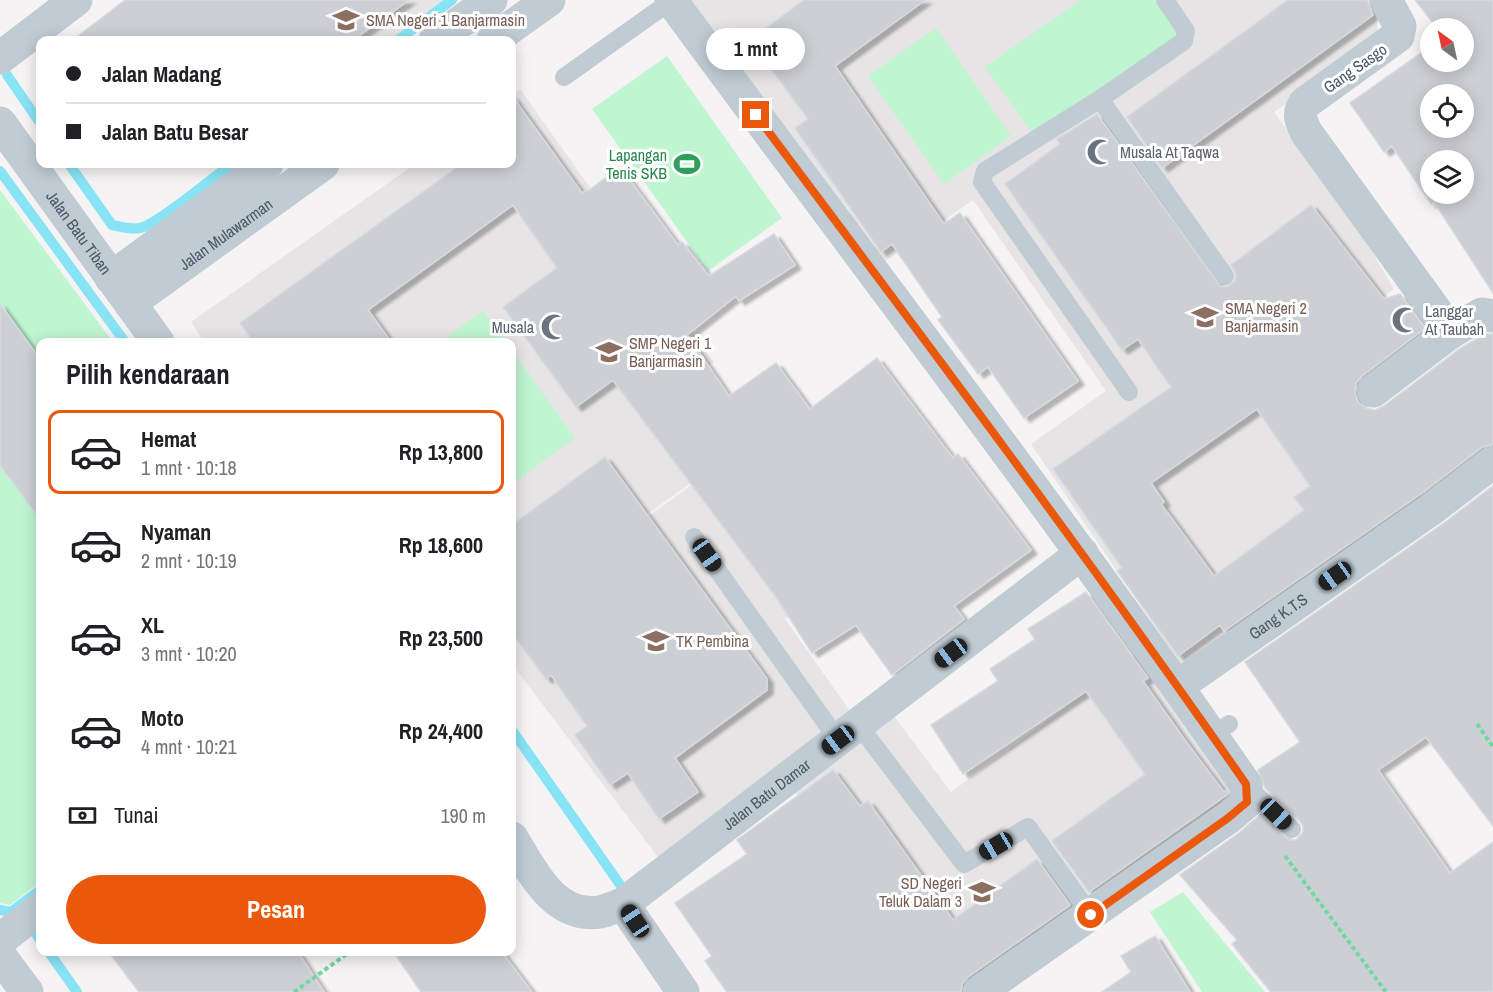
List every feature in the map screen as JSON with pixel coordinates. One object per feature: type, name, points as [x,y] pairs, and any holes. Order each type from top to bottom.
[{"type":"street","points":[[0,58],[76,0]]},
{"type":"street","points":[[441,36],[491,0]]},
{"type":"street","points":[[499,36],[549,0]]},
{"type":"street","points":[[671,0],[1082,553],[1178,686],[1221,730],[1246,793],[1228,818],[979,992]]},
{"type":"street","name":"Gang Sasgo","points":[[1386,0],[1400,26],[1398,36],[1305,103],[1299,116],[1306,132],[1451,332]]},
{"type":"street","name":"Jalan Batu Tiban","points":[[0,123],[155,338]]},
{"type":"street","name":"Jalan Mulawarman","points":[[120,291],[262,168]]},
{"type":"street","name":"Jalan Mulawarman","points":[[120,291],[317,168]]},
{"type":"street","points":[[1372,391],[1451,332],[1482,314],[1493,316]]},
{"type":"street","name":"Gang K.T.S","points":[[1178,686],[1433,508],[1493,462]]},
{"type":"street","name":"Jalan Batu Damar","points":[[623,904],[1082,553]]},
{"type":"street","points":[[516,845],[535,876],[557,901],[576,911],[600,912],[623,904],[683,992]]},
{"type":"street","points":[[0,939],[36,912]]},
{"type":"street","points":[[0,956],[27,992]]},
{"type":"lane","points":[[564,77],[671,0]]},
{"type":"lane","points":[[1130,392],[982,182],[985,171],[1100,99],[1184,40],[1186,31],[1165,0]]},
{"type":"lane","points":[[1100,99],[1225,276]]},
{"type":"lane","points":[[694,537],[848,732],[964,864],[1028,827],[1091,915]]},
{"type":"lane","points":[[1246,793],[1292,829]]},
{"type":"path","points":[[1478,724],[1493,747]]},
{"type":"path","points":[[1281,851],[1386,992]]},
{"type":"path","points":[[294,992],[344,956]]},
{"type":"shaded area","name":"SMA Negeri 1 Banjarmasin","points":[[258,0],[447,0],[398,36],[285,36]]},
{"type":"shaded area","name":"SMA Negeri 2 Banjarmasin","points":[[692,0],[1373,0],[1379,37],[1274,112],[1362,234],[1394,289],[1319,345],[1428,506],[1184,670],[1031,444],[1106,391],[973,200],[880,265]]},
{"type":"shaded area","name":"SMP Negeri 1 Banjarmasin","points":[[520,89],[714,362],[701,371],[750,441],[516,607],[516,338],[201,338],[191,322],[409,168],[516,168],[516,92]]},
{"type":"shaded area","name":"TK Pembina","points":[[747,445],[843,575],[785,619],[850,711],[658,857],[516,669],[516,612]]},
{"type":"shaded area","name":"SD Negeri Teluk Dalam 3","points":[[1138,654],[1239,792],[964,992],[930,992],[792,787],[893,715],[951,792]]},
{"type":"green space","points":[[1080,0],[1154,0],[1178,35],[1034,136],[985,67]]},
{"type":"green space","points":[[936,28],[1011,136],[944,184],[868,76]]},
{"type":"green space","name":"Lapangan Tenis SKB","points":[[667,56],[782,218],[708,271],[592,109]]},
{"type":"green space","points":[[0,190],[110,338],[36,338],[36,885],[10,905],[0,903]]},
{"type":"green space","points":[[483,311],[502,338],[446,338]]},
{"type":"green space","points":[[516,357],[575,438],[516,481]]},
{"type":"green space","points":[[1183,892],[1265,992],[1202,992],[1150,912]]},
{"type":"building","points":[[125,0],[409,0],[359,36],[78,36]]},
{"type":"building","points":[[804,0],[925,0],[835,66],[944,224],[960,213],[1078,381],[1024,418],[988,367],[978,374],[938,320],[942,317],[892,244],[881,252],[795,128],[808,119],[750,40]]},
{"type":"building","points":[[1288,0],[1367,0],[1373,15],[1162,168],[1127,117]]},
{"type":"building","points":[[1415,0],[1493,0],[1493,293],[1435,204],[1474,204],[1474,150],[1420,150],[1420,188],[1392,146],[1384,152],[1350,103],[1420,54],[1420,72],[1474,72],[1474,18],[1429,18]]},
{"type":"building","points":[[516,102],[582,193],[620,167],[678,245],[682,242],[709,276],[774,234],[795,265],[739,301],[736,296],[687,335],[729,396],[776,363],[810,409],[877,358],[953,458],[958,454],[1031,550],[954,606],[964,619],[892,675],[856,625],[812,653],[776,597],[613,380],[576,407],[503,307],[557,268],[513,205],[368,310],[388,338],[251,338],[240,323],[456,168],[516,168]]},
{"type":"building","points":[[1097,114],[1220,286],[1227,287],[1235,281],[1236,274],[1231,265],[1311,205],[1384,299],[1400,294],[1425,328],[1362,376],[1356,383],[1355,394],[1358,402],[1365,408],[1375,410],[1384,406],[1461,348],[1485,334],[1493,334],[1493,444],[1482,447],[1422,493],[1224,631],[1220,625],[1178,656],[1117,571],[1122,568],[1053,469],[1171,387],[1138,339],[1122,350],[1005,184],[1060,144],[1057,139]],"holes":[[[1257,409],[1310,486],[1294,497],[1304,510],[1214,576],[1161,504],[1164,502],[1151,483]]]},
{"type":"building","points":[[0,304],[36,354],[36,514],[0,465]]},
{"type":"building","points":[[605,457],[767,679],[767,690],[675,758],[698,792],[659,819],[628,773],[610,785],[575,735],[587,726],[551,675],[546,679],[516,638],[516,522]]},
{"type":"building","points":[[1493,486],[1493,826],[1426,737],[1378,770],[1450,873],[1493,842],[1493,992],[1271,992],[1232,944],[1237,940],[1180,875],[1239,833],[1261,814],[1289,840],[1296,840],[1303,832],[1300,821],[1265,788],[1258,770],[1300,742],[1245,662],[1444,523]]},
{"type":"building","points":[[1086,592],[1148,678],[1143,681],[1187,743],[1224,792],[1227,790],[1228,794],[1089,892],[1052,841],[1145,774],[1086,691],[963,774],[931,725],[998,681],[990,669],[1035,639],[1028,629]]},
{"type":"building","points":[[833,770],[860,806],[868,801],[953,920],[1037,859],[1070,905],[968,977],[962,984],[961,992],[727,992],[705,961],[712,956],[675,903],[747,854],[737,840]]},
{"type":"building","points":[[1155,936],[1190,992],[1102,992],[1131,972],[1121,956]]},
{"type":"building","points":[[112,956],[300,956],[324,992],[139,992]]},
{"type":"building","points":[[396,956],[505,956],[532,992],[421,992]]},
{"type":"waterway","points":[[403,36],[452,0]]},
{"type":"waterway","points":[[7,75],[36,117]]},
{"type":"waterway","points":[[72,168],[112,225],[133,229],[148,225],[159,218],[227,168]]},
{"type":"waterway","points":[[0,171],[122,338]]},
{"type":"waterway","points":[[516,736],[628,896]]},
{"type":"waterway","points":[[0,910],[11,912],[36,893]]},
{"type":"waterway","points":[[28,922],[36,934]]},
{"type":"waterway","points":[[52,956],[77,992]]},
{"type":"place","name":"SMA Negeri 1 Banjarmasin","points":[[346,20]]},
{"type":"place","name":"Musala At Taqwa","points":[[1100,152]]},
{"type":"place","name":"Lapangan Tenis SKB","points":[[687,164]]},
{"type":"place","name":"SMA Negeri 2 Banjarmasin","points":[[1205,317]]},
{"type":"place","name":"Langgar At Taubah","points":[[1405,320]]},
{"type":"place","name":"Musala","points":[[554,327]]},
{"type":"place","name":"SMP Negeri 1 Banjarmasin","points":[[609,352]]},
{"type":"place","name":"TK Pembina","points":[[656,641]]},
{"type":"place","name":"SD Negeri Teluk Dalam 3","points":[[982,892]]},
{"type":"route","points":[[756,115],[1082,553],[1246,784],[1247,802],[1228,818],[1091,915]]}]
